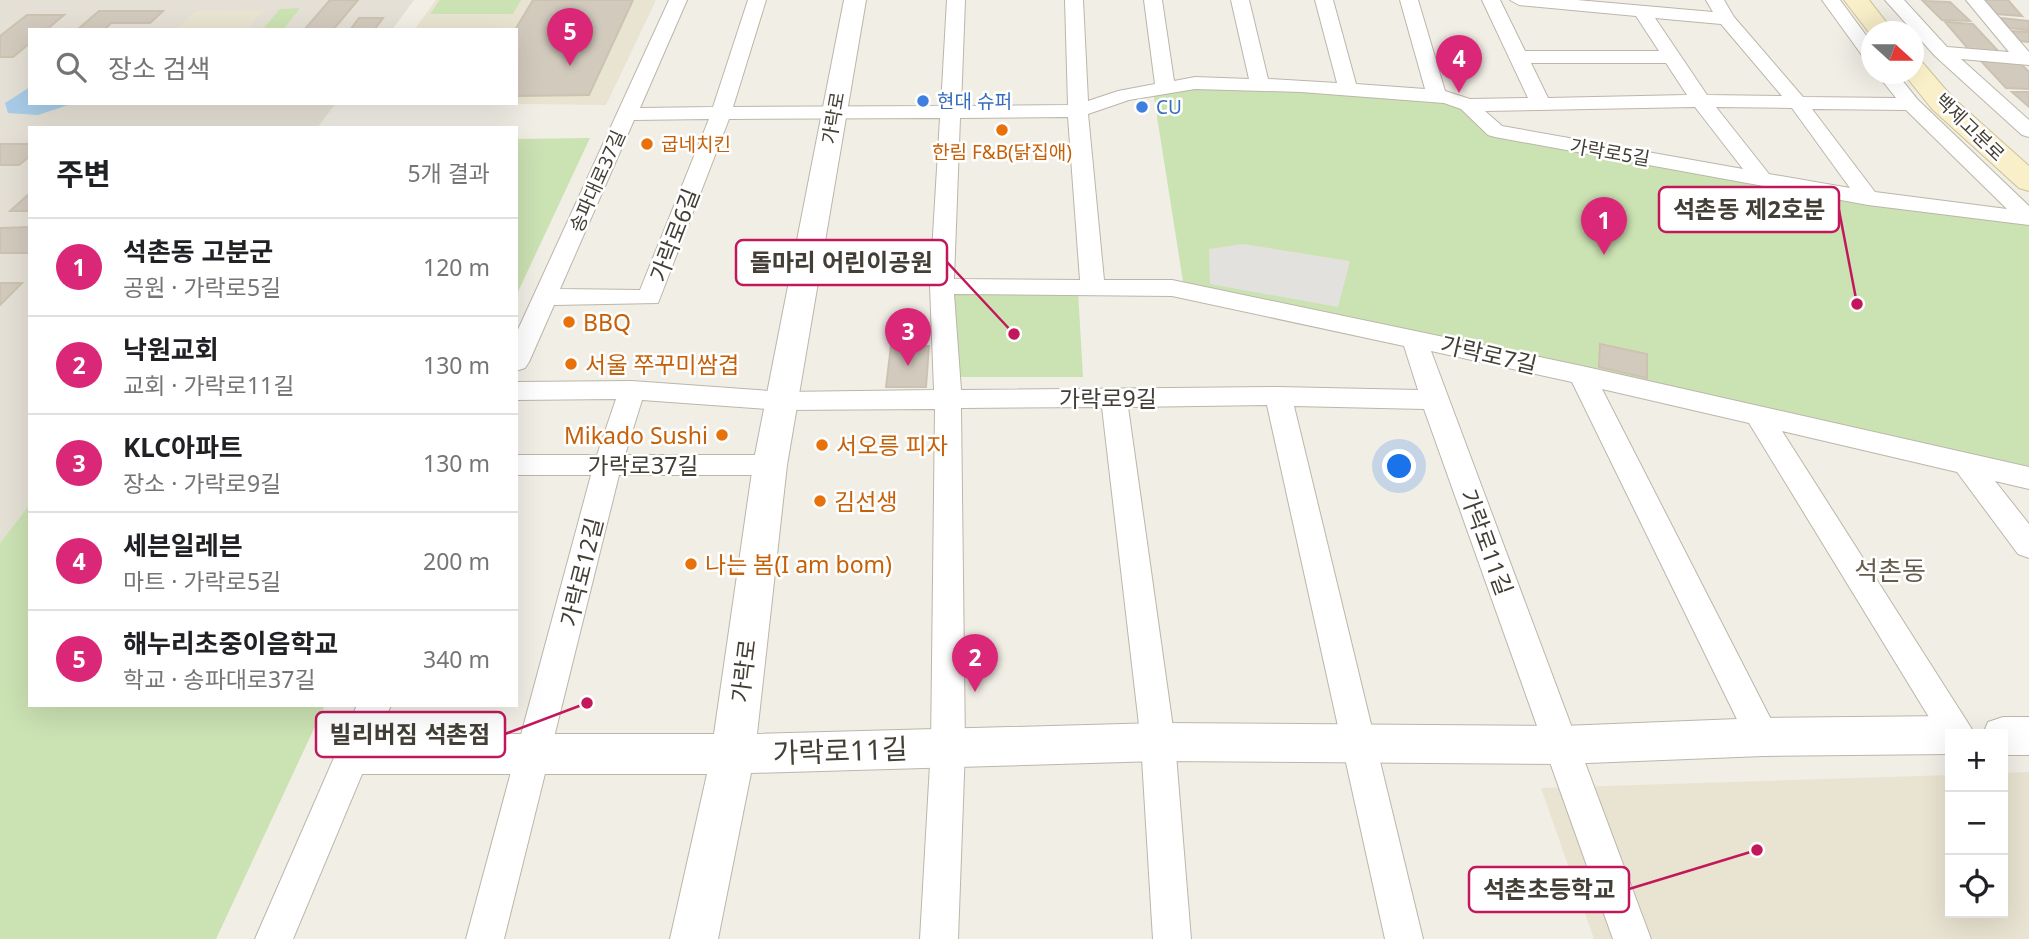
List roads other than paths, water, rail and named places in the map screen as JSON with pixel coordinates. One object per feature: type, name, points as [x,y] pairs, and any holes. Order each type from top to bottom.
[{"type":"main road","points":[[1856,0],[1873,21]]},
{"type":"main road","points":[[1878,0],[1893,21]]},
{"type":"main road","name":"백제고분로","points":[[1924,56],[2029,156]]},
{"type":"main road","name":"백제고분로","points":[[1924,81],[1942,103],[2029,182]]},
{"type":"street","name":"송파대로37길","points":[[518,358],[678,0]]},
{"type":"street","name":"가락로6길","points":[[545,297],[649,299],[720,114],[757,0]]},
{"type":"street","name":"가락로","points":[[694,939],[733,754],[770,465],[855,0]]},
{"type":"street","points":[[939,939],[948,747],[948,397],[942,286],[956,0]]},
{"type":"street","points":[[1074,0],[1078,111],[1093,288]]},
{"type":"street","points":[[1153,0],[1165,88]]},
{"type":"street","points":[[1241,0],[1260,85]]},
{"type":"street","points":[[1324,0],[1348,89]]},
{"type":"street","points":[[1409,0],[1437,96]]},
{"type":"street","points":[[1491,0],[1541,104]]},
{"type":"street","points":[[1519,0],[1726,19]]},
{"type":"street","points":[[1715,0],[1726,19],[1798,103],[1868,198]]},
{"type":"street","points":[[1830,0],[1861,41]]},
{"type":"street","points":[[1894,0],[1941,52],[2029,131]]},
{"type":"street","points":[[1975,0],[2026,59]]},
{"type":"street","points":[[1642,11],[1701,101],[1762,179]]},
{"type":"street","points":[[1941,52],[2026,59]]},
{"type":"street","points":[[1519,57],[1672,57]]},
{"type":"street","name":"가락로5길","points":[[833,113],[1078,111],[1125,95],[1195,83],[1348,89],[1437,96],[1468,105],[1701,101],[1911,104]]},
{"type":"street","points":[[1895,84],[1911,104],[2029,218]]},
{"type":"street","name":"가락로5길","points":[[1468,105],[1495,131],[1868,198],[2029,218]]},
{"type":"street","points":[[626,114],[833,113]]},
{"type":"street","name":"가락로7길","points":[[942,286],[1172,288],[1582,375],[2029,478]]},
{"type":"street","name":"가락로11길","points":[[1414,338],[1434,400],[1563,745],[1632,939]]},
{"type":"street","points":[[1582,375],[1763,737]]},
{"type":"street","points":[[518,391],[632,390],[783,401]]},
{"type":"street","name":"가락로12길","points":[[485,939],[535,755],[608,465],[632,390]]},
{"type":"street","points":[[1278,396],[1404,939]]},
{"type":"street","name":"가락로9길","points":[[783,401],[948,397],[1114,399],[1278,396],[1434,400]]},
{"type":"street","points":[[1114,399],[1158,742],[1172,939]]},
{"type":"street","points":[[1758,415],[1955,729]]},
{"type":"street","points":[[1965,462],[2029,546]]},
{"type":"street","name":"가락로37길","points":[[518,465],[770,465]]},
{"type":"street","points":[[274,939],[373,707]]},
{"type":"street","name":"가락로11길","points":[[733,754],[1158,742],[1563,745],[1763,737],[1945,735]]},
{"type":"street","points":[[2008,736],[2029,736]]},
{"type":"street","points":[[354,754],[733,754]]},
{"type":"water","points":[[28,88],[28,105],[68,105],[38,115],[8,113],[5,103]]},
{"type":"place","name":"해누리초중이음학교","points":[[570,66]]},
{"type":"place","name":"세븐일레븐","points":[[1459,93]]},
{"type":"place","name":"현대 슈퍼","points":[[923,101]]},
{"type":"place","name":"CU","points":[[1142,107]]},
{"type":"place","name":"한림 F&B(닭집애)","points":[[1002,130]]},
{"type":"place","name":"굽네치킨","points":[[647,144]]},
{"type":"place","name":"석촌동 고분군","points":[[1604,255]]},
{"type":"place","name":"석촌동 제2호분","points":[[1857,304]]},
{"type":"place","name":"BBQ","points":[[569,322]]},
{"type":"place","name":"돌마리 어린이공원","points":[[1014,334]]},
{"type":"place","name":"서울 쭈꾸미쌈겹","points":[[571,364]]},
{"type":"place","name":"KLC아파트","points":[[908,366]]},
{"type":"place","name":"Mikado Sushi","points":[[722,435]]},
{"type":"place","name":"서오릉 피자","points":[[822,445]]},
{"type":"place","name":"김선생","points":[[820,501]]},
{"type":"place","name":"나는 봄(I am bom)","points":[[691,564]]},
{"type":"place","name":"낙원교회","points":[[975,692]]},
{"type":"place","name":"빌리버짐 석촌점","points":[[587,703]]},
{"type":"place","name":"석촌초등학교","points":[[1757,850]]},
{"type":"district","name":"석촌동","points":[[1890,570]]}]
